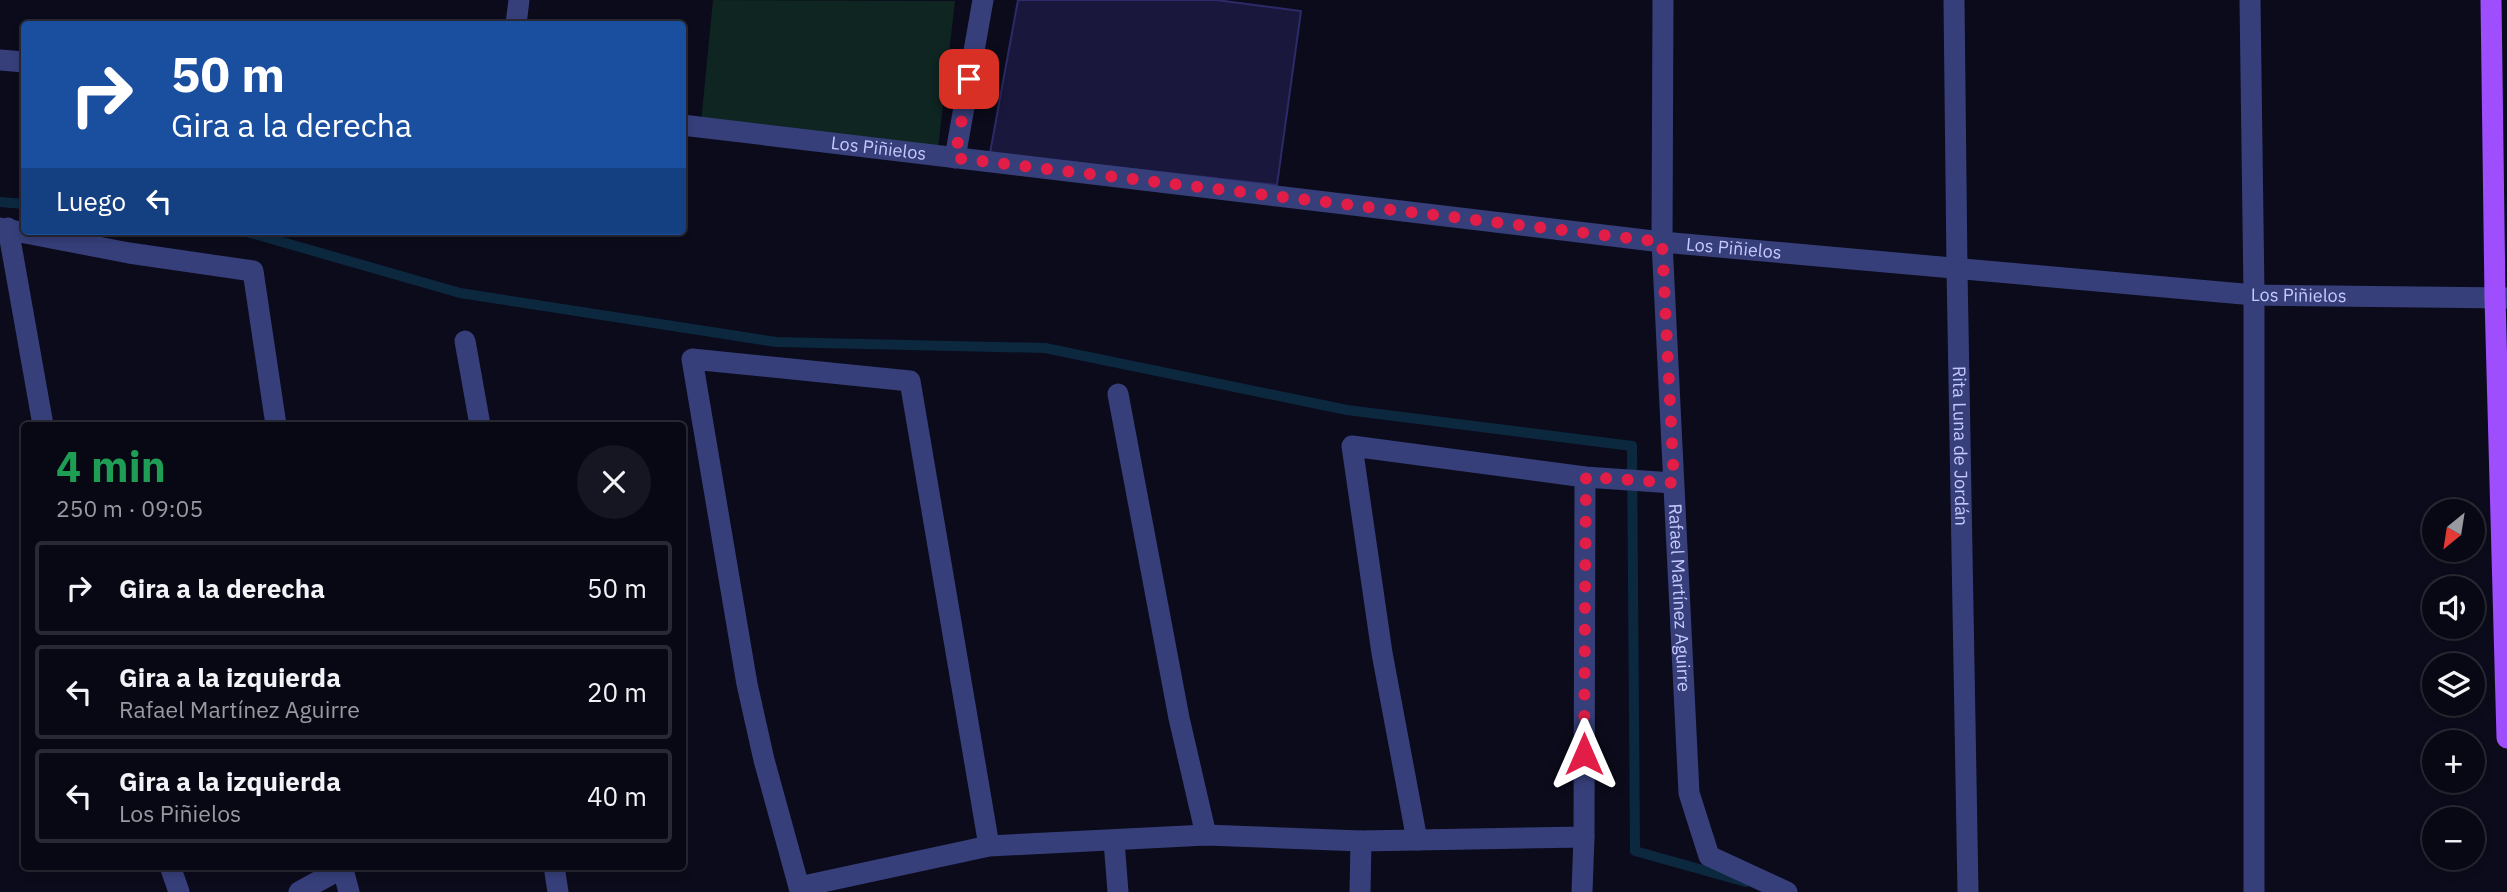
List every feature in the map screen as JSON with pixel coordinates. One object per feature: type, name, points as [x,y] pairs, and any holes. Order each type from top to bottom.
[{"type":"main road","points":[[2491,0],[2501,298],[2507,738]]},
{"type":"street","points":[[516,21],[519,0]]},
{"type":"street","points":[[955,158],[983,0]]},
{"type":"street","name":"Rafael Martínez Aguirre","points":[[1663,0],[1662,242],[1689,793],[1709,856],[1787,892]]},
{"type":"street","name":"Rita Luna de Jordán","points":[[1955,0],[1968,892]]},
{"type":"street","points":[[2250,0],[2254,295],[2254,892]]},
{"type":"street","points":[[0,60],[21,62]]},
{"type":"street","name":"Los Piñielos","points":[[686,125],[1662,242],[2254,295],[2501,298]]},
{"type":"street","points":[[4,228],[42,422]]},
{"type":"street","points":[[39,235],[129,253],[253,271],[276,422]]},
{"type":"street","points":[[465,341],[479,422]]},
{"type":"street","points":[[989,846],[910,381],[692,359],[747,684],[796,889],[989,846],[1206,835],[1361,841],[1584,837]]},
{"type":"street","points":[[1118,394],[1179,718],[1206,835]]},
{"type":"street","points":[[1417,840],[1382,653],[1352,446],[1586,477],[1674,483]]},
{"type":"street","points":[[1582,892],[1586,477]]},
{"type":"street","points":[[1114,841],[1118,892]]},
{"type":"street","points":[[1360,892],[1361,841]]},
{"type":"street","points":[[171,870],[178,892]]},
{"type":"street","points":[[299,892],[338,870]]},
{"type":"street","points":[[344,870],[349,892]]},
{"type":"street","points":[[555,870],[558,892]]},
{"type":"green space","points":[[713,0],[955,1],[938,149],[701,122]]},
{"type":"building","points":[[1018,0],[1216,0],[1301,11],[1277,185],[990,153]]},
{"type":"waterway","points":[[0,202],[21,204]]},
{"type":"waterway","points":[[258,235],[460,293],[776,342],[1045,348],[1347,410],[1632,446],[1635,851],[1746,882]]},
{"type":"route","points":[[969,79],[955,158],[1662,242],[1674,483],[1586,477],[1584,754]]}]
